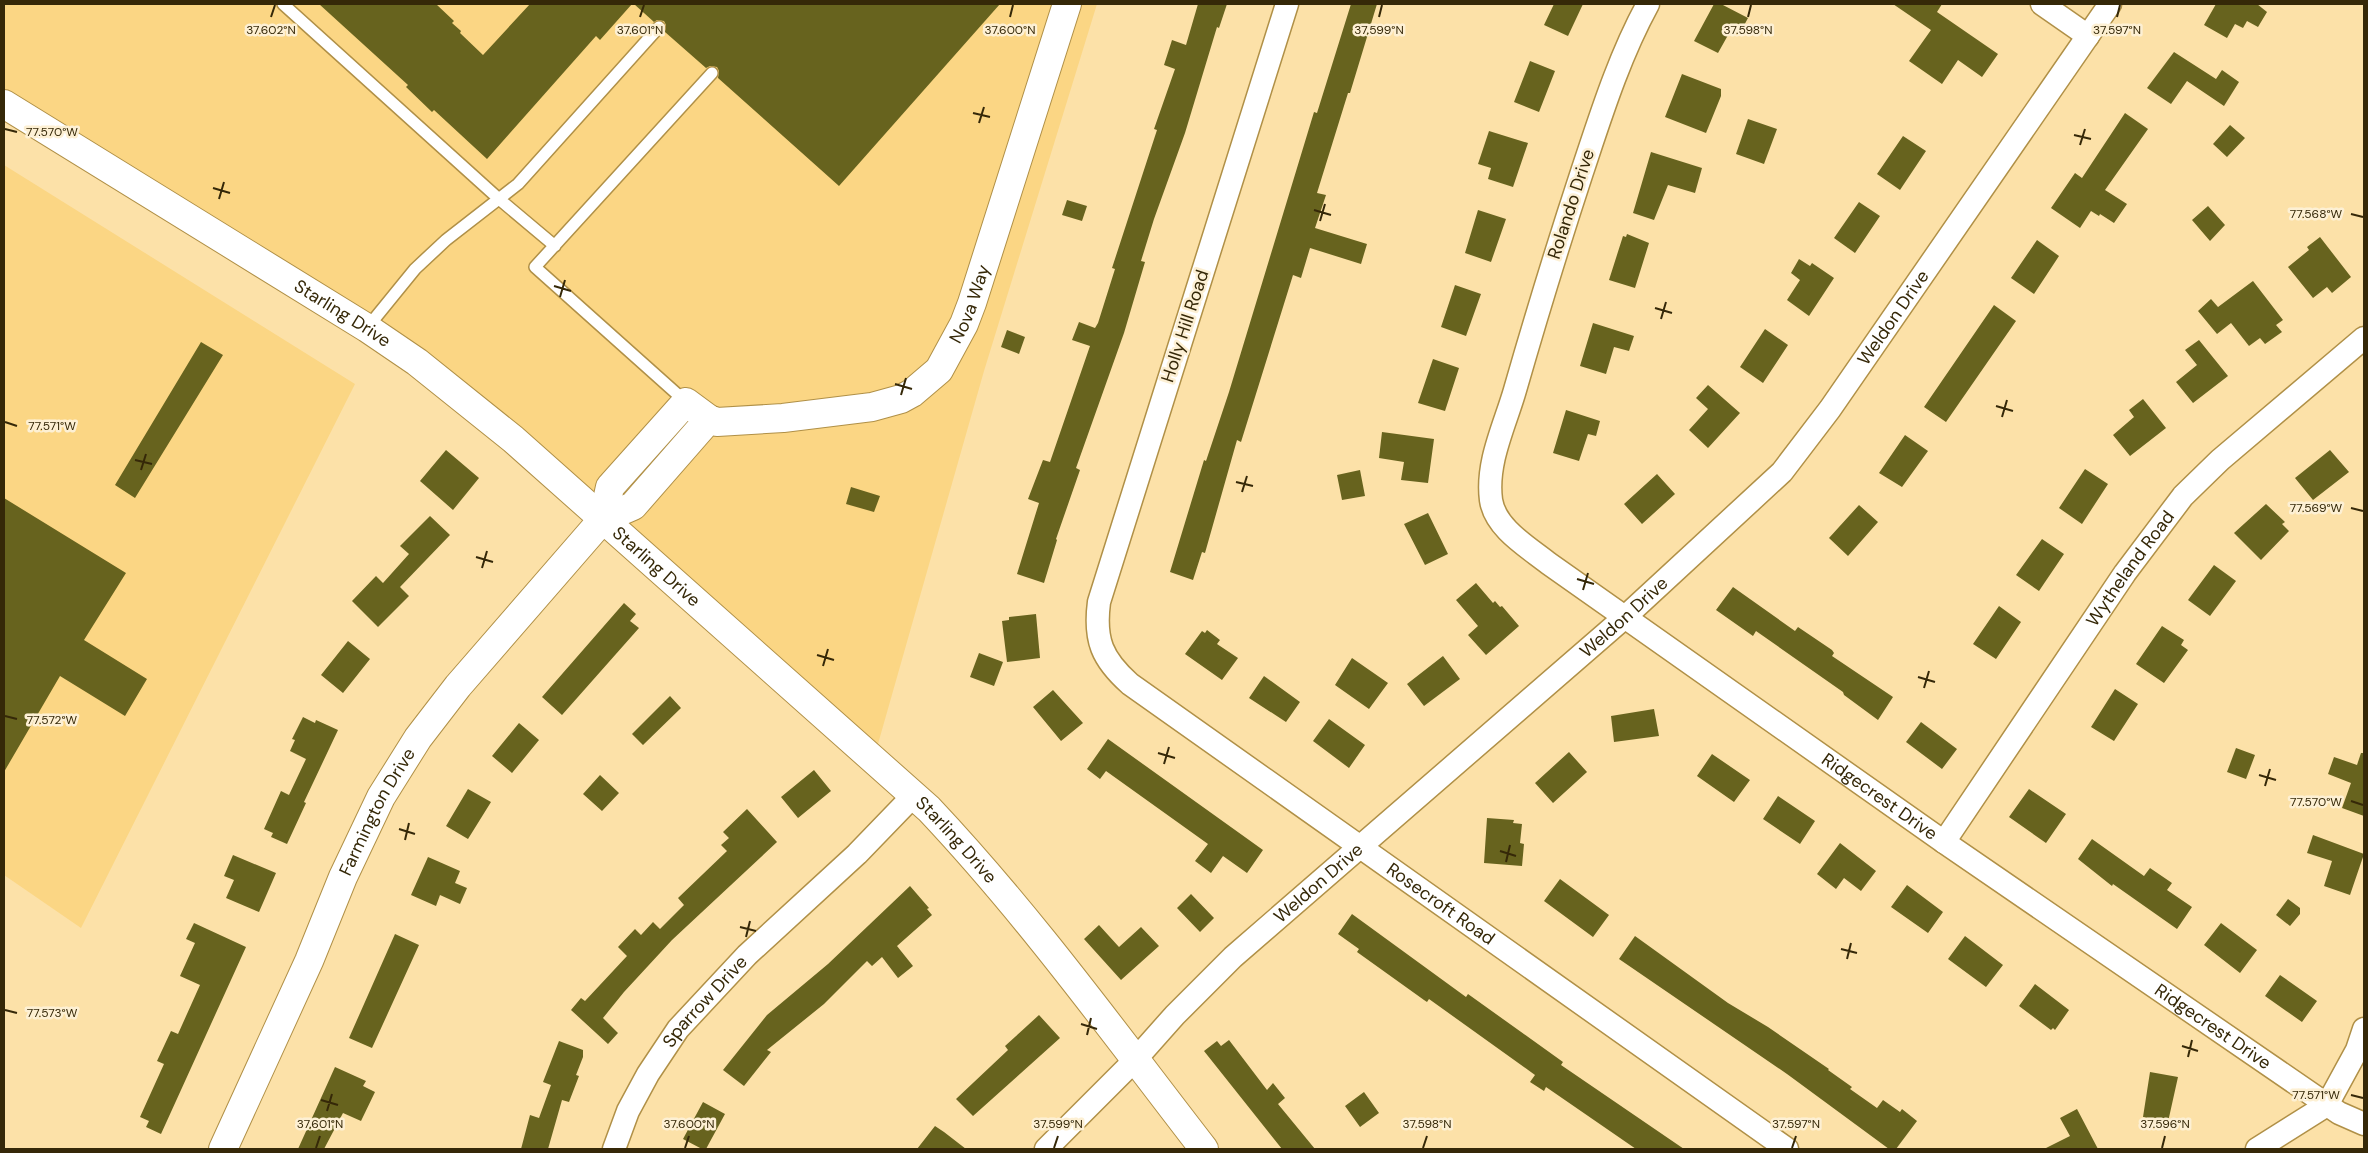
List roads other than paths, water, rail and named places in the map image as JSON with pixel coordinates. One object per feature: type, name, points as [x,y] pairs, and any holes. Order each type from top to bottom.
[{"type":"street","name":"Nova Way","points":[[686,402],[709,419],[725,423],[872,407],[901,399],[912,393],[939,370],[964,324],[972,303],[1067,4]]},
{"type":"street","name":"Holly Hill Road","points":[[1102,651],[1096,624],[1099,602],[1287,4]]},
{"type":"street","name":"Rolando Drive","points":[[1509,410],[1542,294],[1621,56],[1648,4]]},
{"type":"street","points":[[2042,4],[2088,36]]},
{"type":"street","name":"Weldon Drive","points":[[1046,1149],[1135,1060],[1175,1015],[1233,957],[1625,617],[1782,472],[1804,445],[2110,4]]},
{"type":"street","name":"Starling Drive","points":[[4,104],[367,328],[467,400],[604,519],[914,795],[1000,887],[1204,1149]]},
{"type":"street","name":"Wytheland Road","points":[[1944,842],[2125,573],[2183,496],[2220,460],[2364,338]]},
{"type":"street","points":[[604,519],[610,488],[686,402]]},
{"type":"street","name":"Ridgecrest Drive","points":[[1509,410],[1496,450],[1490,477],[1493,509],[1501,521],[1519,540],[1944,842],[2327,1106],[2364,1124]]},
{"type":"street","points":[[604,519],[633,506],[709,419]]},
{"type":"street","name":"Farmington Drive","points":[[223,1149],[309,961],[343,877],[381,797],[418,738],[458,686],[604,519]]},
{"type":"street","name":"Rosecroft Road","points":[[1102,651],[1115,671],[1130,684],[1787,1149]]},
{"type":"street","name":"Sparrow Drive","points":[[614,1149],[628,1110],[648,1074],[678,1029],[747,955],[857,854],[914,795]]},
{"type":"street","points":[[2257,1149],[2327,1106],[2357,1050],[2364,1029]]},
{"type":"lane","points":[[284,4],[499,199],[554,246]]},
{"type":"lane","points":[[367,328],[415,269],[446,240],[518,184],[660,27]]},
{"type":"lane","points":[[686,402],[535,268],[712,73]]}]
